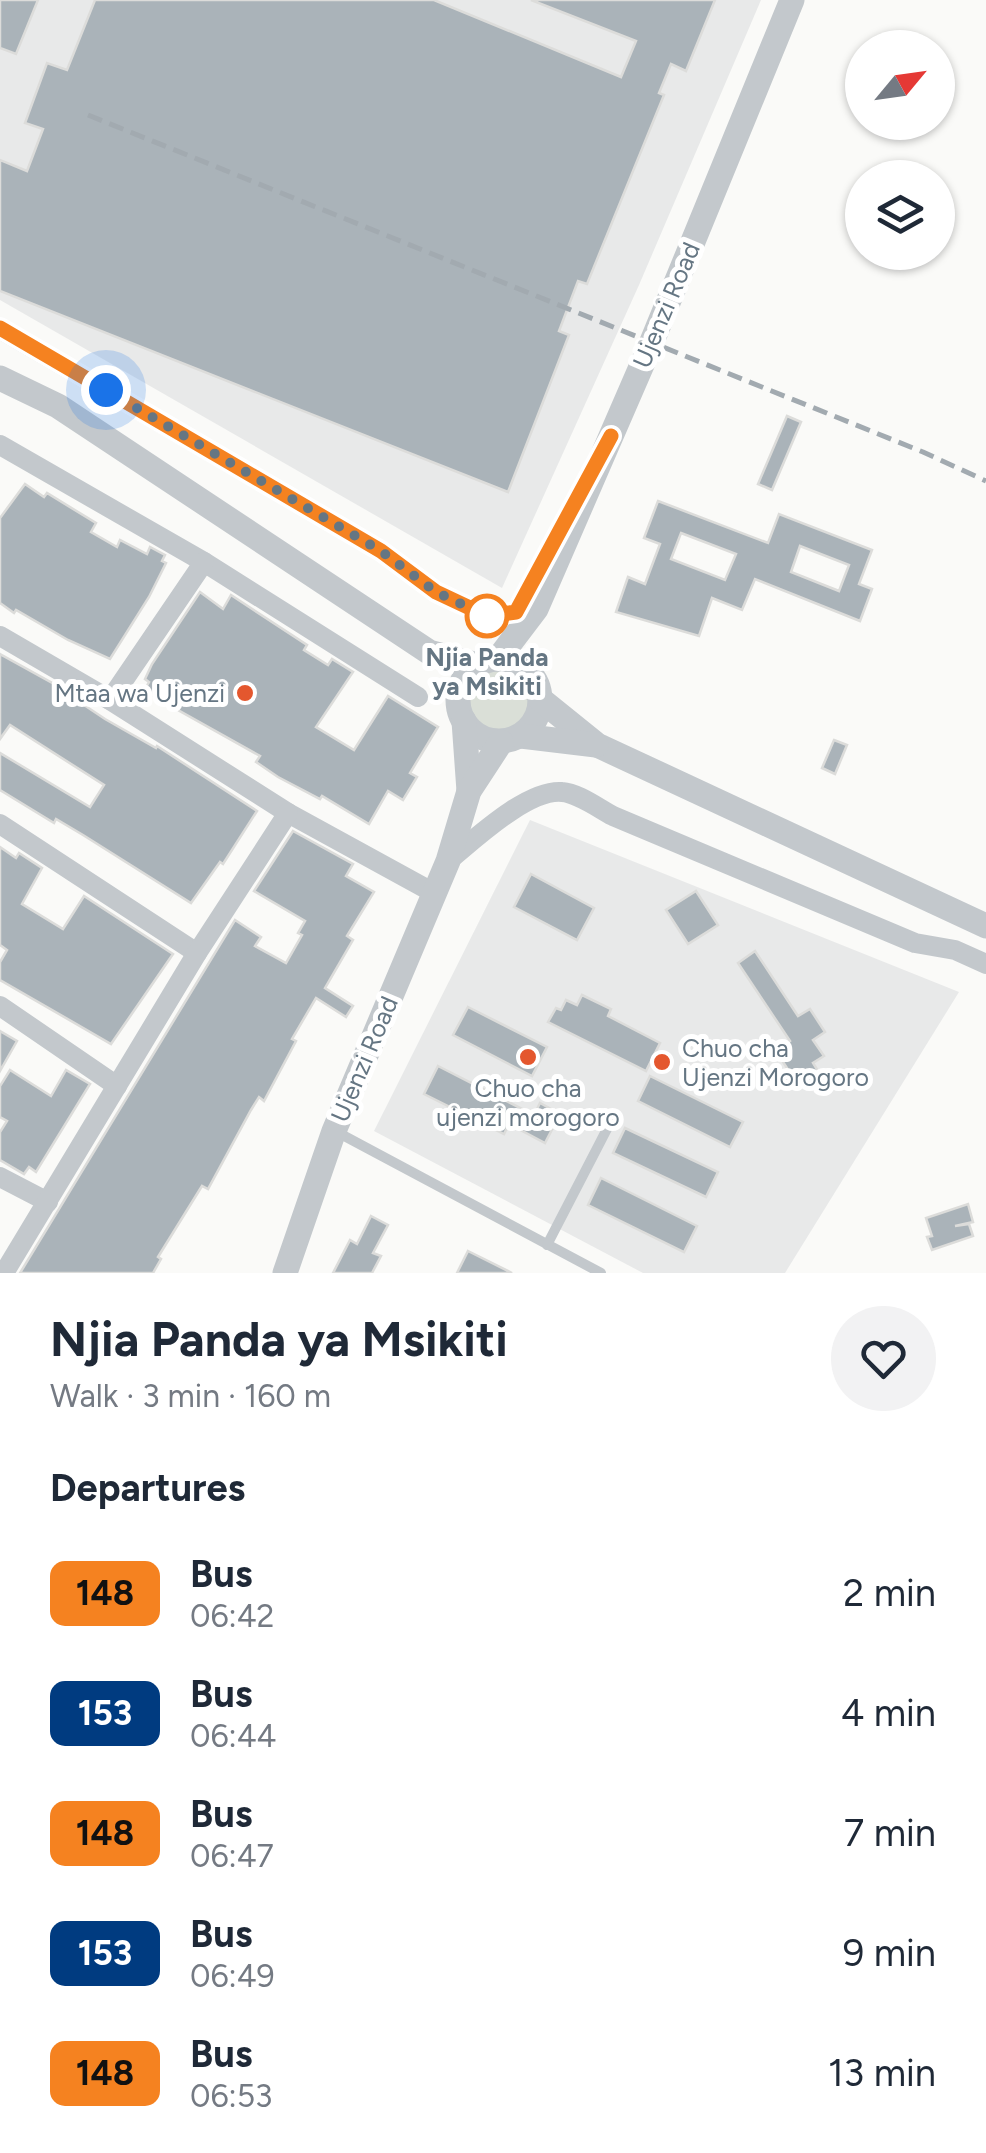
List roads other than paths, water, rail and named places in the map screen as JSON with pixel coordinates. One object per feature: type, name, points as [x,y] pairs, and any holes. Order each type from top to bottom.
[{"type":"street","name":"Ujenzi Road","points":[[536,609],[792,0]]},
{"type":"street","points":[[0,328],[381,551],[436,592],[487,616],[516,612],[611,436]]},
{"type":"street","points":[[0,378],[58,406],[429,652],[458,696],[470,792]]},
{"type":"street","points":[[0,445],[204,562],[418,697]]},
{"type":"street","points":[[110,700],[204,562]]},
{"type":"street","points":[[458,696],[468,673],[488,662],[536,609]]},
{"type":"street","points":[[528,671],[536,609]]},
{"type":"street","points":[[0,636],[110,700],[288,813],[434,893]]},
{"type":"street","points":[[429,652],[519,664],[535,679],[540,699],[536,720],[511,739],[470,792]]},
{"type":"street","points":[[540,699],[597,745],[986,926]]},
{"type":"street","points":[[464,722],[480,737],[597,745]]},
{"type":"street","name":"Ujenzi Road","points":[[285,1273],[334,1131],[448,862],[470,792]]},
{"type":"street","points":[[448,862],[526,802],[547,793],[565,792],[613,816],[915,943],[955,950],[986,964]]},
{"type":"street","points":[[4,1273],[197,954],[288,813]]},
{"type":"street","points":[[0,824],[197,954]]},
{"type":"street","points":[[0,1006],[117,1086]]},
{"type":"street","points":[[0,1177],[48,1202]]},
{"type":"lane","points":[[547,1245],[608,1127]]},
{"type":"lane","points":[[334,1131],[601,1273]]},
{"type":"railway","points":[[88,115],[923,452],[986,481]]},
{"type":"place","name":"Njia Panda ya Msikiti","points":[[487,616]]},
{"type":"place","name":"Mtaa wa Ujenzi","points":[[245,693]]},
{"type":"place","name":"Chuo cha ujenzi morogoro","points":[[528,1057]]},
{"type":"place","name":"Chuo cha Ujenzi Morogoro","points":[[662,1062]]}]
